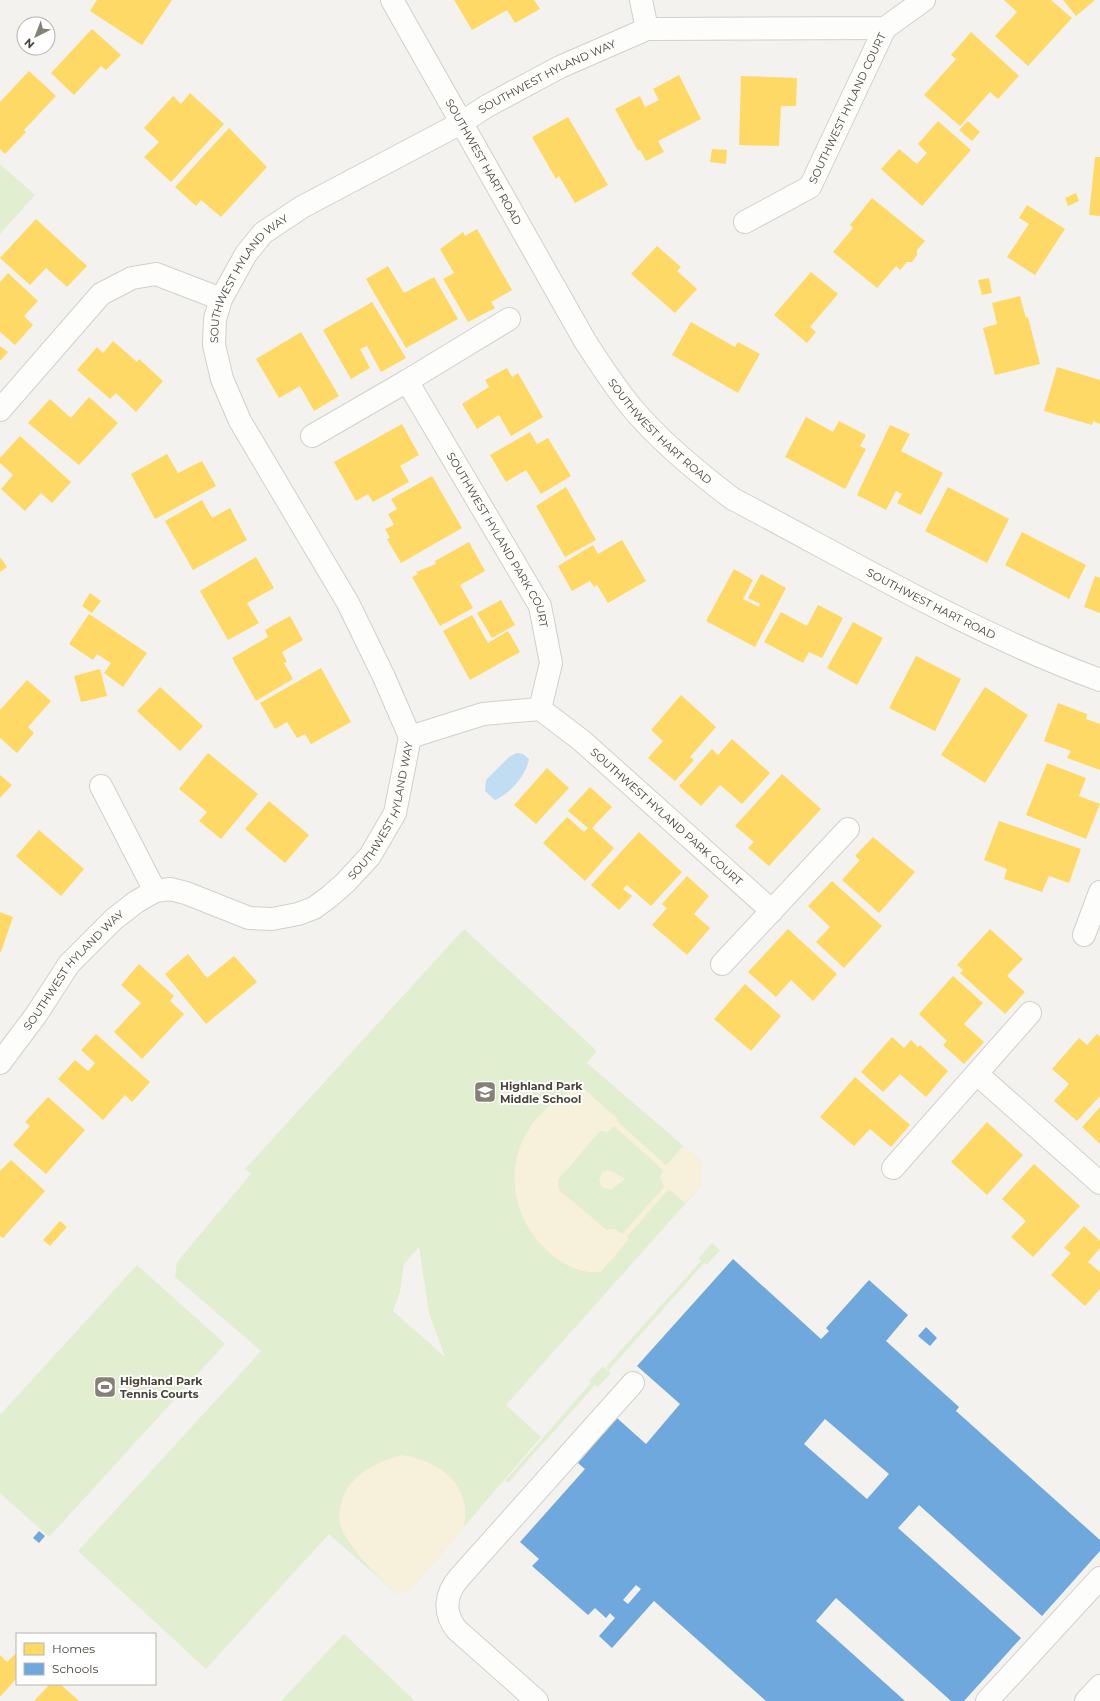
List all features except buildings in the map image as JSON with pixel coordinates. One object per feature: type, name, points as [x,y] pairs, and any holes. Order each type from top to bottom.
[{"type":"street","name":"SOUTHWEST HART ROAD","points":[[392,0],[585,341],[608,376],[642,419],[667,445],[704,478],[733,499],[912,594],[1060,665],[1100,680]]},
{"type":"street","points":[[641,0],[647,29]]},
{"type":"street","points":[[885,28],[924,0]]},
{"type":"street","name":"SOUTHWEST HYLAND WAY","points":[[1,1061],[36,1015],[69,964],[114,919],[155,891],[170,889],[186,893],[249,918],[272,919],[298,914],[314,908],[330,897],[345,883],[370,856],[395,813],[410,737],[384,677],[348,603],[240,421],[222,379],[214,345],[215,319],[221,299],[246,254],[263,233],[302,207],[461,123],[487,106],[560,67],[647,29],[885,28]]},
{"type":"street","name":"SOUTHWEST HYLAND COURT","points":[[745,222],[810,187],[885,28]]},
{"type":"street","points":[[0,410],[101,294],[113,287],[132,278],[156,274],[221,299]]},
{"type":"street","points":[[312,436],[407,381],[509,319]]},
{"type":"street","name":"SOUTHWEST HYLAND PARK COURT","points":[[407,381],[540,606],[551,663],[540,709],[581,740],[772,911]]},
{"type":"street","points":[[410,737],[483,714],[540,709]]},
{"type":"street","points":[[101,786],[155,891]]},
{"type":"street","points":[[722,964],[848,829]]},
{"type":"street","points":[[1084,935],[1100,892]]},
{"type":"street","points":[[893,1168],[978,1074],[1030,1013]]},
{"type":"street","points":[[978,1074],[1100,1182]]},
{"type":"street","points":[[537,1701],[457,1630],[449,1616],[448,1596],[451,1587],[633,1383]]},
{"type":"street","points":[[987,1701],[1100,1578]]},
{"type":"street","points":[[1086,1701],[1100,1686]]},
{"type":"green space","points":[[0,164],[35,195],[0,234]]},
{"type":"green space","points":[[464,929],[597,1051],[587,1063],[702,1162],[702,1185],[506,1405],[541,1437],[409,1591],[396,1593],[329,1534],[206,1669],[78,1551],[261,1351],[175,1277],[177,1262],[251,1174],[245,1169]],"holes":[[[419,1247],[429,1313],[445,1357],[393,1311],[400,1292],[404,1264]]]},
{"type":"green space","points":[[712,1243],[720,1250],[707,1265],[704,1263],[609,1370],[606,1367],[701,1261],[699,1258]]},
{"type":"green space","name":"Highland Park Tennis Courts","points":[[137,1265],[225,1344],[49,1537],[0,1493],[0,1415]]},
{"type":"green space","points":[[603,1366],[611,1373],[598,1387],[595,1385],[508,1483],[505,1481],[591,1383],[589,1381]]},
{"type":"green space","points":[[344,1634],[415,1701],[281,1701]]},
{"type":"sand","points":[[584,1089],[666,1165],[683,1146],[702,1162],[702,1185],[685,1203],[669,1189],[627,1237],[629,1239],[601,1272],[588,1272],[574,1268],[551,1254],[536,1238],[524,1220],[517,1201],[514,1182],[516,1162],[522,1143],[532,1124],[555,1101],[564,1095]],"holes":[[[614,1126],[663,1170],[660,1177],[664,1187],[622,1234],[615,1229],[607,1230],[559,1190],[558,1180],[600,1131],[608,1132]]]},
{"type":"sand","points":[[608,1170],[625,1179],[611,1190],[602,1187],[599,1181],[602,1172]]},
{"type":"sand","points":[[402,1455],[429,1463],[450,1477],[458,1487],[463,1498],[465,1512],[464,1527],[409,1591],[396,1593],[359,1556],[341,1528],[339,1515],[342,1499],[354,1480],[371,1467]]},
{"type":"water","points":[[517,753],[523,754],[529,759],[528,765],[521,777],[511,789],[506,794],[495,800],[485,791],[486,780],[509,757]]},
{"type":"place","name":"Highland Park Middle School","points":[[485,1092]]},
{"type":"place","name":"Highland Park Tennis Courts","points":[[105,1387]]}]
